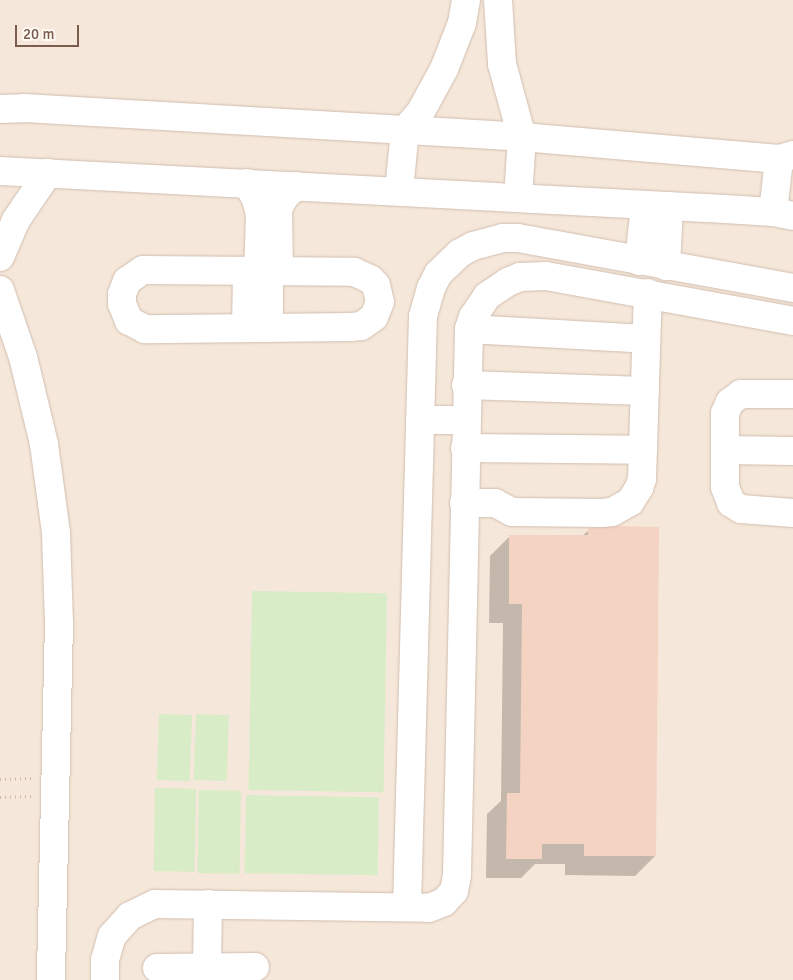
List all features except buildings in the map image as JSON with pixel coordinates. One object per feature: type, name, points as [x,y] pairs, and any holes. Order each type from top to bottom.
[{"type":"street","points":[[399,191],[405,130],[420,112],[444,69],[462,23],[466,0]]},
{"type":"street","points":[[498,0],[502,64],[522,137],[518,198]]},
{"type":"street","points":[[0,109],[34,108],[522,137],[786,157],[783,214],[657,205],[0,171]]},
{"type":"street","points":[[0,257],[16,220],[48,173]]},
{"type":"street","points":[[247,183],[256,199],[260,215],[263,272]]},
{"type":"street","points":[[257,328],[263,272],[278,209],[285,196],[296,186]]},
{"type":"street","points":[[639,261],[657,205]]},
{"type":"street","points":[[657,205],[666,266]]},
{"type":"street","points":[[407,907],[423,316],[426,302],[438,274],[460,253],[487,241],[518,238],[793,288]]},
{"type":"street","points":[[144,270],[362,274],[376,285],[380,302],[374,317],[360,326],[257,328],[139,328],[125,316],[122,294],[127,281],[144,270]]},
{"type":"street","points":[[105,980],[107,948],[119,926],[130,916],[155,904],[407,907],[437,906],[450,897],[457,883],[466,385],[469,329],[473,317],[487,296],[508,282],[520,277],[546,276],[648,293],[793,321]]},
{"type":"street","points":[[0,290],[23,358],[44,444],[56,533],[59,622],[51,980]]},
{"type":"street","points":[[464,512],[495,504],[512,512],[602,513],[621,508],[630,502],[640,488],[648,293]]},
{"type":"street","points":[[469,329],[646,339]]},
{"type":"street","points":[[466,385],[644,391]]},
{"type":"street","points":[[793,394],[748,393],[734,397],[726,407],[725,414],[725,487],[731,503],[746,511],[793,512]]},
{"type":"street","points":[[420,420],[466,420]]},
{"type":"street","points":[[465,448],[643,450]]},
{"type":"street","points":[[725,450],[793,451]]},
{"type":"street","points":[[207,967],[208,904]]},
{"type":"street","points":[[157,968],[256,967]]},
{"type":"path","points":[[0,779],[55,786]]},
{"type":"path","points":[[0,797],[55,786]]},
{"type":"shaded area","points":[[0,0],[793,0],[793,980],[0,980]]},
{"type":"green space","points":[[252,591],[387,593],[384,792],[249,790]]},
{"type":"green space","points":[[159,714],[192,715],[190,781],[157,780]]},
{"type":"green space","points":[[196,714],[229,715],[227,781],[194,780]]},
{"type":"green space","points":[[155,788],[196,789],[195,872],[154,871]]},
{"type":"green space","points":[[199,790],[241,791],[240,874],[198,873]]},
{"type":"green space","points":[[246,795],[379,797],[378,875],[245,873]]}]
